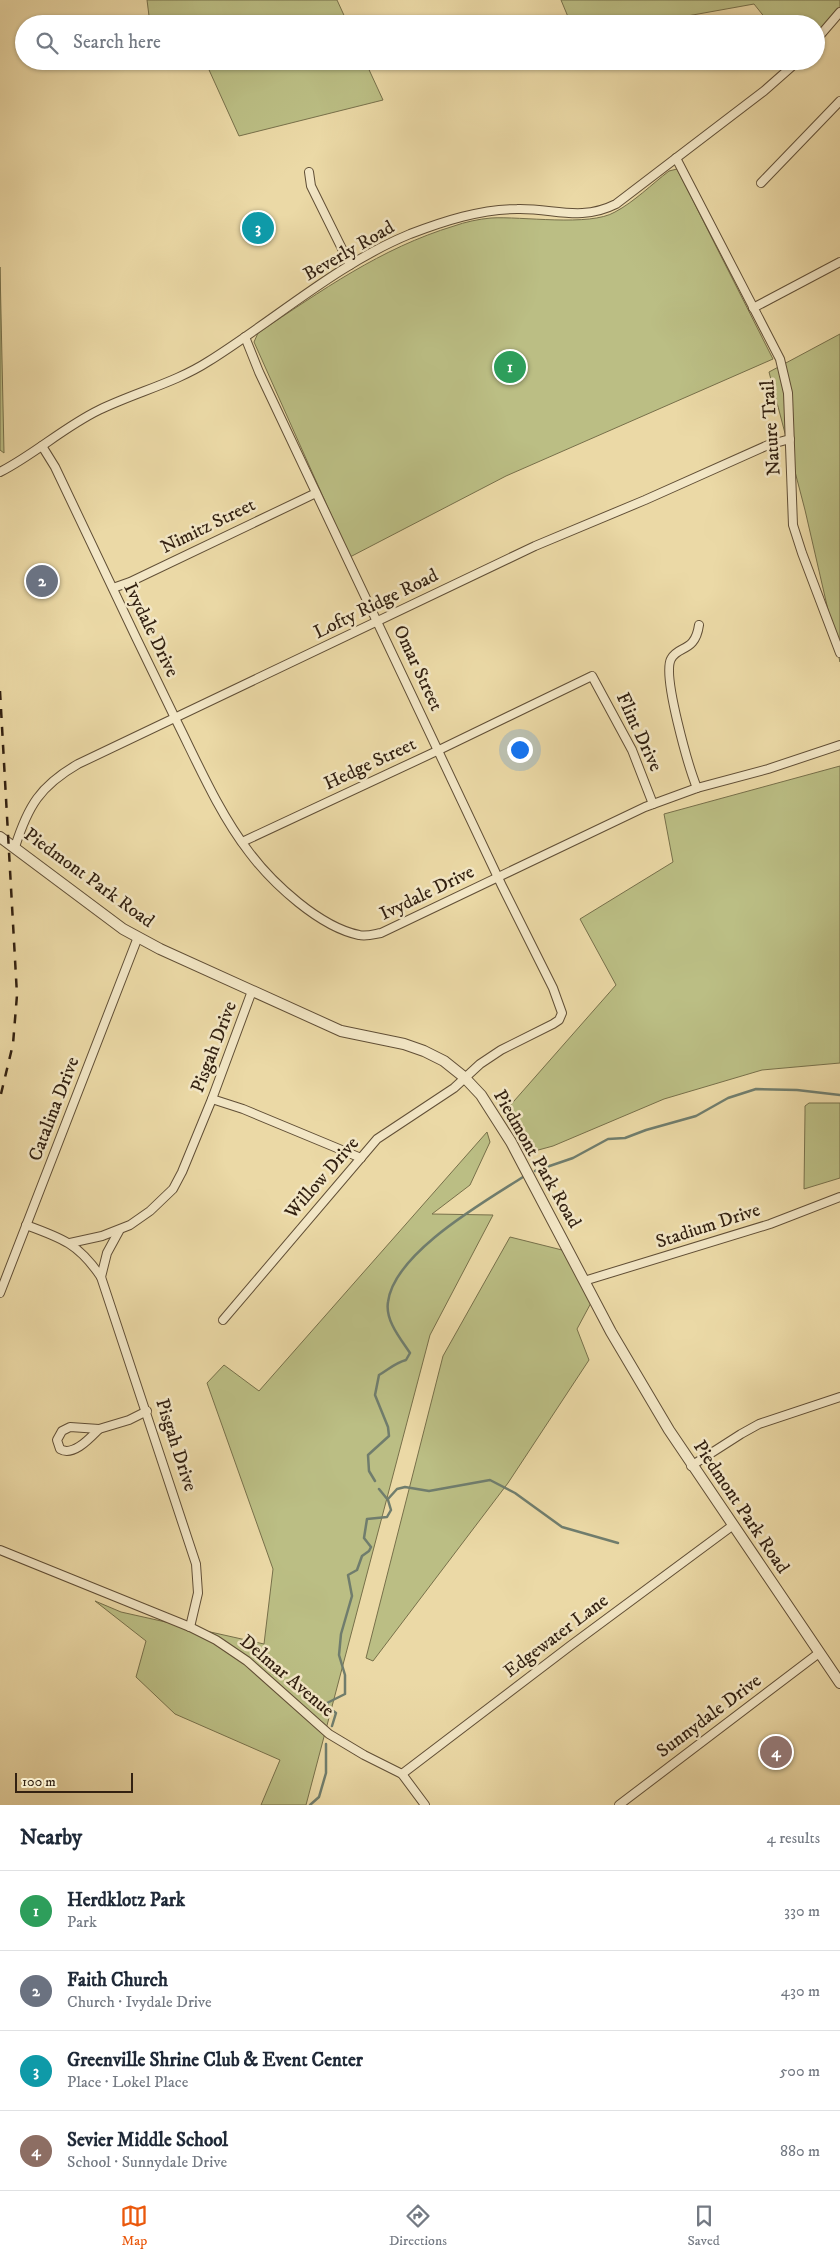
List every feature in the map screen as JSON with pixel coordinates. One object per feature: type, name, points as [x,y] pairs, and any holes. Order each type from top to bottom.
[{"type":"street","points":[[825,30],[840,12]]},
{"type":"street","name":"Beverly Road","points":[[0,472],[98,410],[191,372],[350,265],[410,235],[480,213],[518,209],[561,214],[596,213],[616,204],[764,91],[788,70]]},
{"type":"street","points":[[761,183],[840,101]]},
{"type":"street","name":"Nature Trail","points":[[676,158],[780,359],[788,393],[792,512],[796,537],[840,653]]},
{"type":"street","points":[[309,172],[311,186],[350,265]]},
{"type":"street","points":[[753,308],[840,262]]},
{"type":"street","name":"Omar Street","points":[[245,337],[259,372],[316,493],[498,877],[553,988],[562,1013]]},
{"type":"street","name":"Lofty Ridge Road","points":[[15,847],[20,828],[30,807],[41,792],[54,780],[78,764],[535,546],[768,445],[790,439]]},
{"type":"street","name":"Ivydale Drive","points":[[42,446],[55,467],[176,718],[242,842],[252,856],[274,879],[316,916],[334,927],[361,936],[382,933],[654,804],[697,788],[768,769],[840,745]]},
{"type":"street","name":"Nimitz Street","points":[[113,588],[130,582],[316,493]]},
{"type":"street","points":[[697,788],[674,707],[669,665],[675,654],[692,644],[699,625]]},
{"type":"street","name":"Hedge Street","points":[[242,842],[592,676]]},
{"type":"street","name":"Flint Drive","points":[[592,676],[632,750],[654,804]]},
{"type":"street","name":"Piedmont Park Road","points":[[0,837],[112,921],[138,937],[341,1031],[424,1050],[444,1061],[464,1077],[481,1095],[499,1121],[611,1332],[691,1466],[840,1683]]},
{"type":"street","name":"Catalina Drive","points":[[0,1293],[138,937]]},
{"type":"street","name":"Pisgah Drive","points":[[70,1242],[119,1231],[150,1211],[173,1189],[212,1099],[252,991]]},
{"type":"street","name":"Willow Drive","points":[[223,1320],[377,1140],[454,1088],[464,1077],[501,1050],[559,1020],[562,1013]]},
{"type":"street","points":[[212,1099],[267,1119],[361,1158]]},
{"type":"street","name":"Stadium Drive","points":[[584,1282],[770,1224],[840,1197]]},
{"type":"street","name":"Pisgah Drive","points":[[26,1225],[70,1242],[92,1263],[102,1277],[196,1564],[198,1593],[190,1626]]},
{"type":"street","name":"Pisgah Drive","points":[[102,1277],[107,1253],[119,1231]]},
{"type":"street","points":[[691,1466],[759,1424],[840,1397]]},
{"type":"street","points":[[99,1430],[70,1427],[60,1433],[57,1443],[63,1451],[70,1451],[99,1430],[129,1420],[147,1410]]},
{"type":"street","name":"Edgewater Lane","points":[[402,1774],[732,1526]]},
{"type":"street","name":"Delmar Avenue","points":[[0,1550],[190,1626],[216,1640],[247,1660],[329,1734],[364,1755],[402,1774],[426,1805]]},
{"type":"street","name":"Sunnydale Drive","points":[[619,1805],[819,1653]]},
{"type":"green space","points":[[147,0],[337,0],[344,15],[149,15]]},
{"type":"green space","points":[[561,0],[840,0],[840,15],[825,34],[825,15],[763,15],[754,4],[693,15],[567,15]]},
{"type":"green space","points":[[209,70],[369,70],[383,100],[239,136]]},
{"type":"green space","points":[[677,169],[773,359],[506,476],[350,557],[254,342],[258,333],[352,272],[401,246],[427,235],[463,223],[486,218],[573,220],[604,216],[622,208],[669,171]]},
{"type":"green space","points":[[0,267],[4,453],[0,450]]},
{"type":"green space","points":[[840,334],[840,662],[805,510],[769,372]]},
{"type":"green space","points":[[840,766],[840,1063],[762,1070],[664,1099],[553,1146],[531,1152],[507,1109],[616,985],[580,919],[673,862],[664,814]]},
{"type":"green space","points":[[809,1103],[840,1103],[840,1178],[804,1189],[805,1106]]},
{"type":"green space","points":[[487,1132],[490,1142],[470,1185],[432,1214],[493,1215],[430,1335],[306,1805],[261,1805],[280,1760],[175,1714],[136,1677],[146,1641],[95,1601],[121,1612],[264,1644],[273,1569],[207,1383],[224,1365],[259,1391]]},
{"type":"green space","points":[[510,1237],[562,1250],[592,1301],[577,1329],[589,1360],[508,1483],[373,1661],[366,1658],[443,1356]]},
{"type":"waterway","points":[[535,1171],[573,1158],[608,1139],[625,1138],[696,1116],[728,1098],[756,1089],[797,1090],[840,1095]]},
{"type":"waterway","points":[[375,1481],[369,1471],[368,1455],[389,1436],[388,1427],[375,1395],[379,1375],[395,1364],[406,1360],[410,1353],[394,1329],[389,1315],[388,1302],[394,1284],[406,1265],[443,1230],[523,1177]]},
{"type":"waterway","points":[[388,1499],[397,1489],[405,1487],[429,1491],[490,1480],[515,1493],[562,1527],[618,1543]]},
{"type":"waterway","points":[[332,1726],[336,1713],[328,1707],[327,1703],[345,1694],[345,1675],[339,1655],[341,1634],[352,1596],[348,1575],[357,1570],[362,1556],[371,1547],[364,1538],[367,1519],[387,1517],[391,1510],[388,1500],[379,1489]]},
{"type":"waterway","points":[[310,1805],[319,1797],[326,1773],[326,1744]]},
{"type":"railway","points":[[0,691],[17,995],[13,1044],[0,1098]]},
{"type":"place","name":"Greenville Shrine Club & Event Center","points":[[258,228]]},
{"type":"place","name":"Herdklotz Park","points":[[510,367]]},
{"type":"place","name":"Faith Church","points":[[42,581]]},
{"type":"place","name":"Sevier Middle School","points":[[776,1752]]}]
